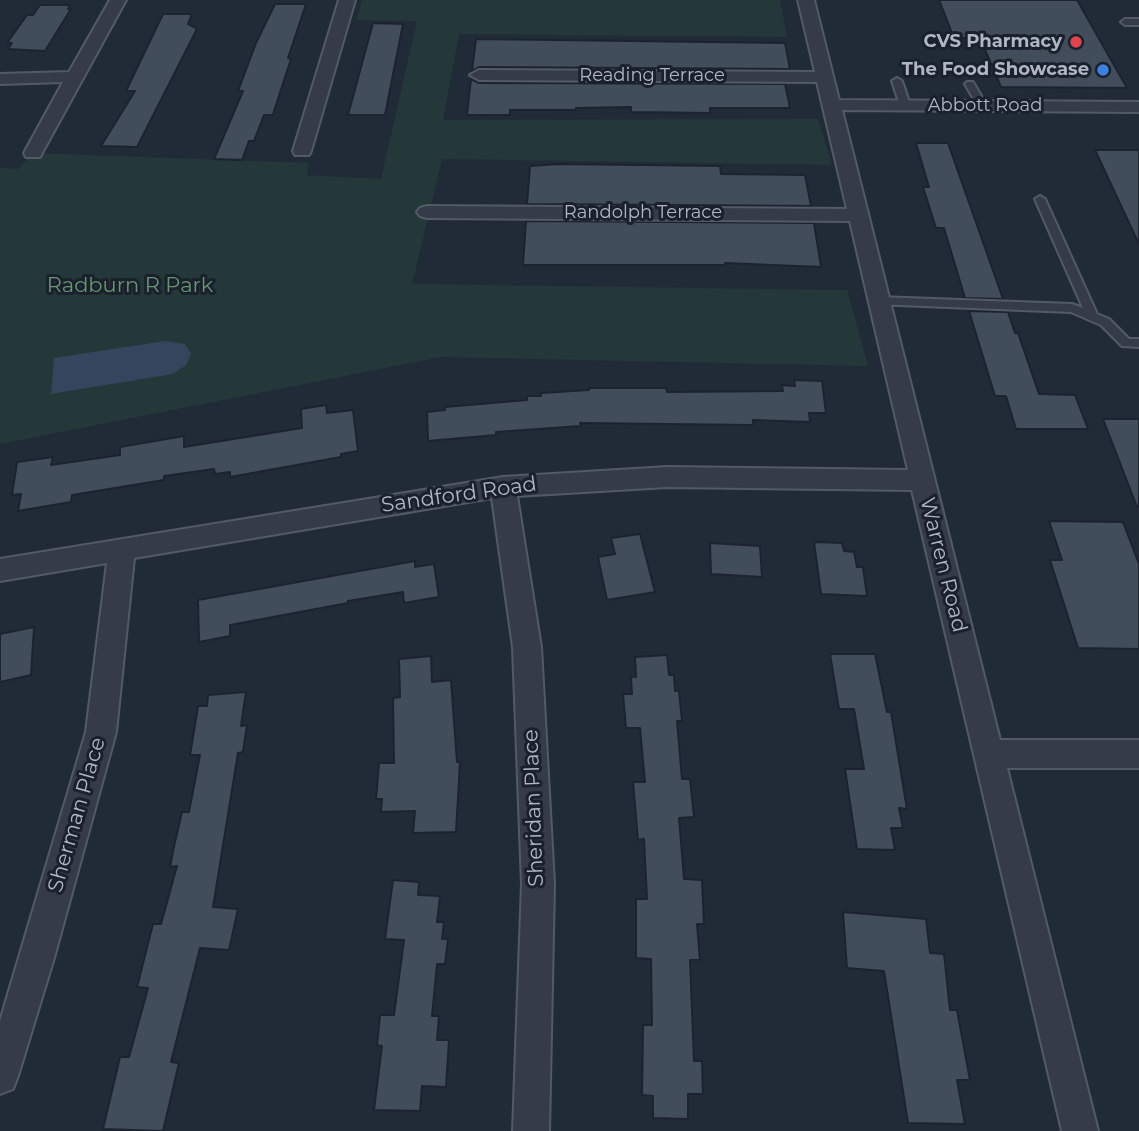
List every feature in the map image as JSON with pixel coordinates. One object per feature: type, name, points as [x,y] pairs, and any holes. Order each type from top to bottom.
[{"type":"street","points":[[33,153],[118,0]]},
{"type":"street","points":[[302,151],[347,0]]},
{"type":"street","name":"Warren Road","points":[[806,0],[1080,1131]]},
{"type":"street","name":"Reading Terrace","points":[[479,75],[825,77]]},
{"type":"street","points":[[0,79],[75,77]]},
{"type":"street","name":"Abbott Road","points":[[831,105],[1139,107]]},
{"type":"street","name":"Randolph Terrace","points":[[427,212],[858,215]]},
{"type":"street","name":"Sandford Road","points":[[0,570],[503,487],[667,477],[922,480]]},
{"type":"street","name":"Sheridan Place","points":[[503,487],[527,647],[538,884],[531,1131]]},
{"type":"street","name":"Sherman Place","points":[[0,1076],[37,958],[101,732],[122,548]]},
{"type":"street","points":[[988,754],[1139,754]]},
{"type":"lane","points":[[1125,22],[1139,22]]},
{"type":"lane","points":[[897,80],[905,105]]},
{"type":"lane","points":[[970,84],[982,106]]},
{"type":"lane","points":[[1040,199],[1091,314]]},
{"type":"lane","points":[[878,301],[1072,308],[1105,322],[1126,343],[1139,343]]},
{"type":"green space","name":"Radburn R Park","points":[[362,0],[780,0],[787,37],[459,34],[443,120],[818,119],[832,165],[442,159],[412,284],[847,290],[868,366],[441,357],[0,444],[0,168],[18,169],[33,153],[309,163],[307,175],[381,179],[417,21],[356,20]]},
{"type":"water","points":[[165,341],[185,344],[191,354],[186,365],[173,374],[51,394],[54,358]]},
{"type":"building","points":[[939,0],[1077,0],[1127,88],[1001,87],[980,38],[954,38]]},
{"type":"building","points":[[275,4],[306,4],[273,115],[264,115],[254,141],[249,141],[242,160],[214,159],[243,91],[238,91],[256,43]]},
{"type":"building","points":[[40,5],[70,5],[68,9],[71,9],[45,51],[8,49],[12,43],[7,43],[27,15],[33,15]]},
{"type":"building","points":[[163,14],[192,14],[188,24],[197,29],[137,147],[101,146],[135,91],[126,91]]},
{"type":"building","points":[[373,23],[403,24],[385,115],[348,115]]},
{"type":"building","points":[[476,39],[785,43],[790,69],[479,67],[472,71]]},
{"type":"building","points":[[471,79],[479,83],[785,84],[790,108],[710,108],[710,113],[631,112],[631,107],[576,108],[510,110],[510,115],[467,115]]},
{"type":"building","points":[[916,143],[948,143],[1003,299],[965,298],[944,228],[936,228],[923,187],[929,187]]},
{"type":"building","points":[[1095,150],[1139,150],[1139,244]]},
{"type":"building","points":[[530,166],[720,166],[721,174],[805,175],[811,206],[527,204]]},
{"type":"building","points":[[526,221],[814,223],[821,267],[725,263],[523,265]]},
{"type":"building","points":[[969,311],[1008,312],[1039,394],[1075,395],[1088,429],[1016,429],[1006,396],[995,396]]},
{"type":"building","points":[[794,380],[822,381],[826,413],[809,413],[810,422],[753,420],[753,425],[580,423],[581,426],[496,432],[496,435],[428,441],[427,412],[445,410],[445,407],[527,400],[527,396],[541,396],[541,393],[589,388],[666,388],[667,392],[783,391],[782,385],[795,386]]},
{"type":"building","points":[[326,405],[327,413],[353,410],[358,451],[341,454],[341,457],[230,477],[230,472],[215,474],[214,469],[164,476],[164,480],[72,495],[71,502],[18,511],[21,494],[12,495],[17,462],[53,457],[51,465],[120,455],[120,447],[184,436],[184,447],[302,428],[301,409]]},
{"type":"building","points":[[1103,419],[1139,419],[1137,507]]},
{"type":"building","points":[[1049,521],[1123,522],[1139,564],[1139,649],[1078,648],[1050,560],[1062,560]]},
{"type":"building","points":[[640,534],[655,592],[607,600],[598,557],[615,554],[611,538]]},
{"type":"building","points":[[814,542],[842,543],[844,551],[854,552],[857,567],[863,567],[867,596],[821,594]]},
{"type":"building","points":[[710,543],[760,546],[762,577],[711,574]]},
{"type":"building","points":[[415,561],[415,567],[434,564],[439,597],[404,603],[403,592],[348,601],[230,625],[230,636],[199,642],[198,600]]},
{"type":"building","points":[[34,627],[31,675],[0,682],[0,634]]},
{"type":"building","points":[[830,654],[875,654],[887,712],[891,712],[907,809],[899,808],[903,828],[891,828],[895,850],[857,849],[845,769],[864,769],[854,709],[839,709]]},
{"type":"building","points":[[667,655],[669,675],[674,675],[675,691],[679,691],[682,721],[677,721],[682,779],[690,779],[694,817],[679,818],[684,879],[702,880],[704,924],[697,924],[700,960],[690,960],[694,1061],[702,1061],[703,1094],[688,1094],[688,1119],[653,1118],[653,1096],[642,1095],[643,1025],[652,1025],[651,959],[636,958],[636,899],[647,899],[644,839],[638,840],[633,782],[645,782],[640,728],[626,728],[623,694],[632,694],[631,676],[636,677],[635,657]]},
{"type":"building","points":[[431,656],[432,682],[451,680],[457,762],[460,762],[456,832],[413,833],[415,811],[381,812],[382,799],[376,799],[379,763],[394,763],[393,698],[400,697],[399,659]]},
{"type":"building","points":[[246,692],[241,726],[247,725],[243,752],[238,753],[213,907],[238,909],[229,950],[200,948],[171,1062],[179,1063],[163,1131],[103,1129],[120,1057],[129,1057],[148,988],[137,987],[153,924],[161,924],[177,866],[170,867],[182,812],[189,812],[200,755],[190,755],[198,706],[207,706],[208,695]]},
{"type":"building","points":[[393,880],[419,882],[418,895],[440,896],[437,922],[444,922],[442,939],[448,939],[445,964],[437,964],[432,1016],[439,1016],[437,1040],[449,1040],[446,1087],[422,1086],[420,1111],[374,1110],[382,1046],[377,1045],[380,1015],[394,1015],[404,940],[385,939]]},
{"type":"building","points":[[843,912],[926,919],[930,953],[944,954],[950,1010],[957,1010],[970,1080],[957,1080],[965,1124],[908,1123],[884,971],[847,968]]},
{"type":"place","name":"CVS Pharmacy","points":[[1076,42]]},
{"type":"place","name":"The Food Showcase","points":[[1103,70]]}]
